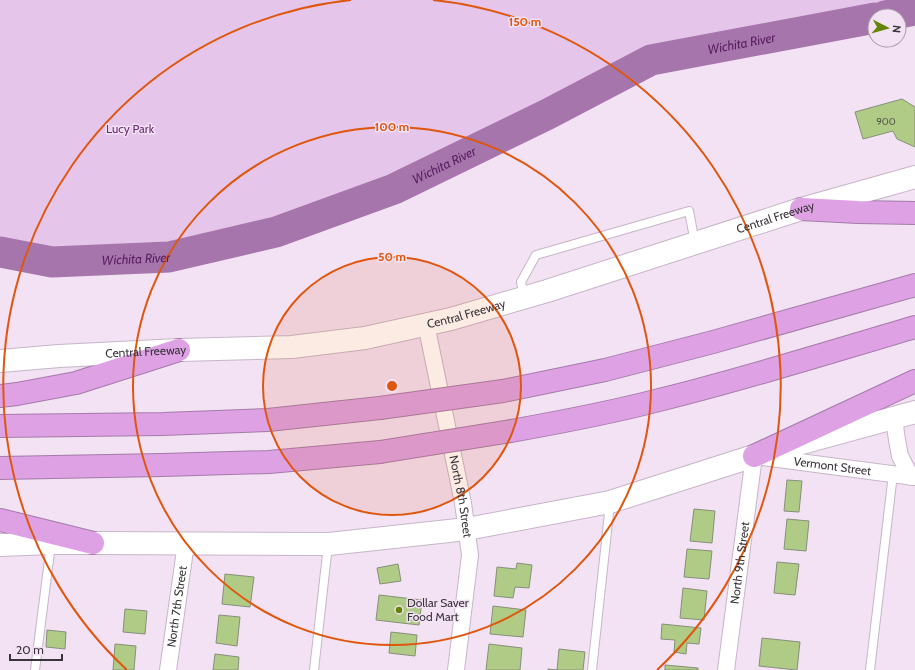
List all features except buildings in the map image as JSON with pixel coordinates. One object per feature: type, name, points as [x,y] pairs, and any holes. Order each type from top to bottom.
[{"type":"highway","points":[[801,209],[915,213]]},
{"type":"highway","points":[[0,426],[163,424],[268,420],[380,408],[503,391],[605,370],[713,342],[915,285]]},
{"type":"highway","points":[[0,468],[269,462],[380,452],[511,431],[603,414],[718,385],[915,327]]},
{"type":"highway","points":[[0,396],[76,383],[180,350]]},
{"type":"highway","points":[[754,456],[915,381]]},
{"type":"highway","points":[[0,520],[93,543]]},
{"type":"main road","name":"Central Freeway","points":[[0,361],[59,356],[180,350],[292,347],[365,338],[451,318],[525,297],[801,209],[915,177]]},
{"type":"main road","points":[[0,545],[51,543],[329,544],[467,529],[610,502],[754,456],[915,412]]},
{"type":"street","name":"North 8th Street","points":[[426,324],[463,503],[470,555],[456,670]]},
{"type":"street","name":"Vermont Street","points":[[894,418],[900,456],[913,477]]},
{"type":"street","name":"Vermont Street","points":[[754,456],[913,477]]},
{"type":"street","name":"North 9th Street","points":[[726,670],[754,456]]},
{"type":"street","name":"North 7th Street","points":[[168,670],[186,543]]},
{"type":"lane","points":[[525,297],[521,282],[536,255],[689,211],[696,243]]},
{"type":"lane","points":[[870,670],[893,474]]},
{"type":"lane","points":[[592,670],[610,502]]},
{"type":"lane","points":[[35,670],[51,543]]},
{"type":"lane","points":[[314,670],[329,544]]},
{"type":"green space","name":"Lucy Park","points":[[0,0],[915,0],[915,10],[907,12],[907,8],[867,8],[867,20],[651,60],[548,114],[394,189],[276,232],[169,257],[52,262],[0,252]]},
{"type":"waterway","name":"Wichita River","points":[[907,12],[915,10]]},
{"type":"waterway","name":"Wichita River","points":[[0,252],[52,262],[169,257],[276,232],[394,189],[548,114],[651,60],[867,20]]},
{"type":"place","name":"Dollar Saver Food Mart","points":[[399,610]]}]
